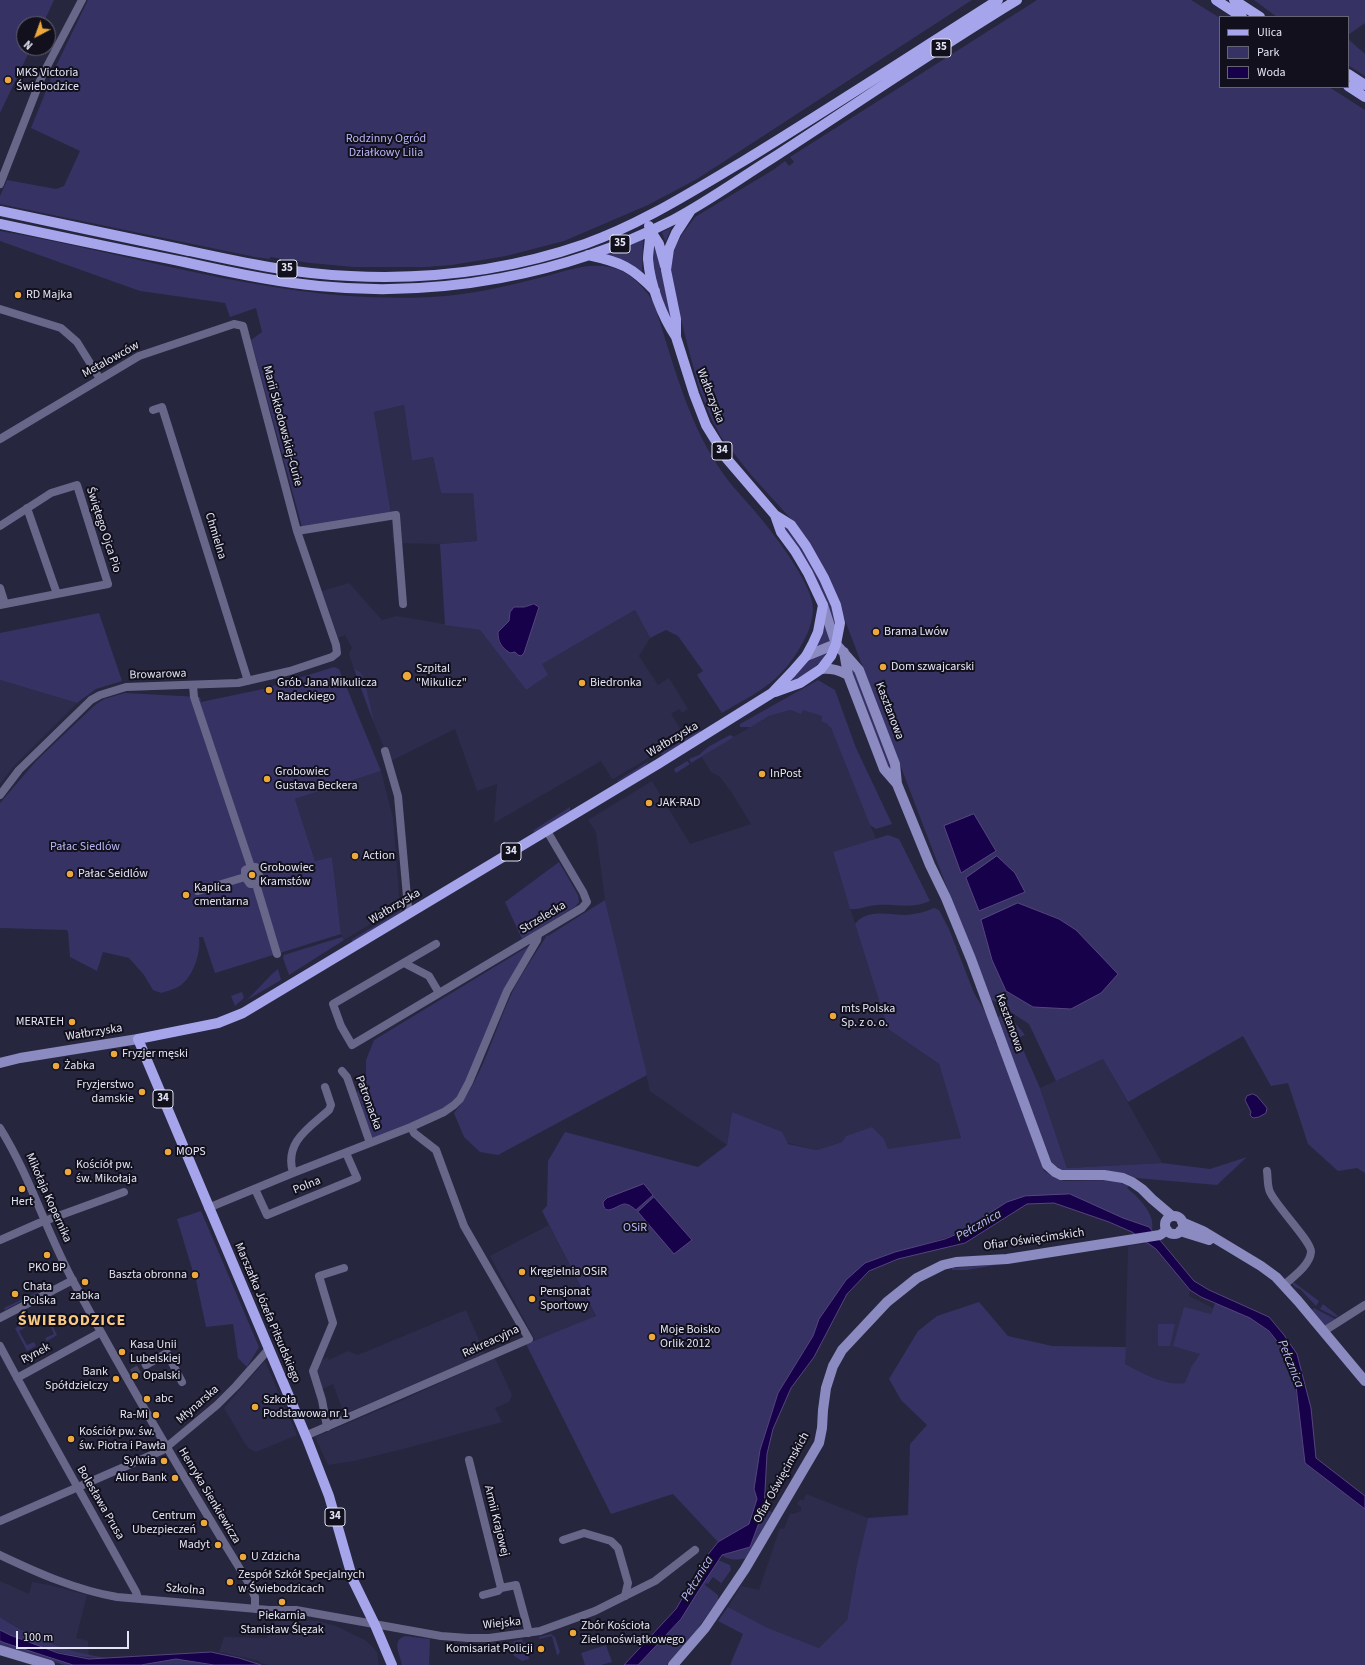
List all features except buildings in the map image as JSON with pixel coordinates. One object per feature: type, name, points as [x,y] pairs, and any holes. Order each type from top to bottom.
[{"type":"main road","name":"35","points":[[0,211],[282,269],[336,275],[385,277],[450,274],[512,264],[587,243],[646,218],[672,205],[812,120],[998,0]]},
{"type":"main road","name":"35","points":[[5,225],[264,278],[320,286],[357,289],[416,288],[474,283],[537,271],[588,256],[650,230],[692,209],[1017,0]]},
{"type":"main road","points":[[1216,0],[1240,16]]},
{"type":"main road","points":[[1234,0],[1258,16]]},
{"type":"main road","points":[[1349,75],[1365,85]]},
{"type":"main road","points":[[1349,87],[1365,97]]},
{"type":"main road","name":"Wałbrzyska","points":[[676,337],[676,319],[666,270],[669,250],[676,233],[692,209]]},
{"type":"main road","name":"Wałbrzyska","points":[[646,218],[650,230],[648,261],[655,292],[666,322],[676,337],[694,394],[706,425],[727,459],[775,515],[791,525],[806,546],[824,578],[836,605],[840,623],[836,644],[831,656],[821,668],[800,683],[772,693]]},
{"type":"main road","points":[[650,230],[659,244],[666,270]]},
{"type":"main road","points":[[588,256],[612,260],[625,266],[639,275],[655,292]]},
{"type":"main road","name":"Wałbrzyska","points":[[138,1039],[231,1019],[276,994],[410,912],[547,831],[739,715],[772,693],[806,656],[818,632],[823,605],[801,560],[781,532],[775,515]]},
{"type":"main road","name":"Marszałka Józefa Piłsudskiego","points":[[138,1039],[305,1436],[329,1496],[353,1580],[375,1625],[392,1665]]},
{"type":"street","points":[[0,184],[42,76],[82,0]]},
{"type":"street","points":[[0,309],[61,328],[77,342],[100,379]]},
{"type":"street","name":"Metalowców","points":[[0,439],[139,356],[234,324],[243,326]]},
{"type":"street","name":"Marii Skłodowskiej-Curie","points":[[243,326],[297,531],[336,645],[337,653],[332,657]]},
{"type":"street","name":"Chmielna","points":[[153,410],[162,407],[248,681]]},
{"type":"street","name":"Świętego Ojca Pio","points":[[0,526],[51,493],[77,485],[108,584],[2,604],[0,588]]},
{"type":"street","points":[[27,508],[57,594]]},
{"type":"street","points":[[297,531],[396,515],[403,604]]},
{"type":"street","name":"Kasztanowa","points":[[823,605],[836,644],[859,670],[895,764],[897,784],[971,959],[1047,1165],[1061,1175],[1104,1175],[1123,1178],[1132,1182],[1152,1199],[1166,1225],[1178,1217],[1181,1226]]},
{"type":"street","points":[[806,656],[836,644]]},
{"type":"street","name":"Kasztanowa","points":[[844,652],[848,675],[884,769],[897,784]]},
{"type":"street","name":"Browarowa","points":[[0,795],[19,770],[90,700],[100,695],[126,687],[193,686],[238,683],[290,671],[332,657]]},
{"type":"street","points":[[821,668],[839,670],[848,675]]},
{"type":"street","points":[[193,686],[194,697],[251,867]]},
{"type":"street","points":[[385,751],[398,796],[408,908],[410,912]]},
{"type":"street","name":"Strzelecka","points":[[436,944],[333,1004],[341,1026],[352,1045],[582,908],[587,902],[583,892],[547,831]]},
{"type":"street","points":[[251,867],[256,867],[261,880],[256,884],[250,884],[246,877],[245,870],[251,867]]},
{"type":"street","points":[[198,891],[246,877]]},
{"type":"street","points":[[256,884],[277,954]]},
{"type":"street","name":"Polna","points":[[208,1208],[411,1127],[444,1112],[460,1099],[485,1048],[507,991],[538,940],[538,935]]},
{"type":"street","points":[[404,963],[429,976],[440,993]]},
{"type":"street","name":"Wałbrzyska","points":[[0,1063],[20,1058],[138,1039]]},
{"type":"street","name":"Patronacka","points":[[342,1071],[347,1077],[370,1143]]},
{"type":"street","points":[[293,1173],[291,1167],[295,1142],[299,1136],[329,1110],[331,1105],[325,1087]]},
{"type":"street","name":"Rekreacyjna","points":[[305,1436],[529,1339],[464,1226],[436,1150],[414,1133],[411,1127]]},
{"type":"street","name":"Mikołaja Kopernika","points":[[0,1128],[18,1159],[72,1280]]},
{"type":"street","name":"Polna","points":[[255,1189],[267,1215],[357,1178],[346,1153]]},
{"type":"street","points":[[1267,1171],[1269,1191],[1285,1216],[1308,1242],[1311,1252],[1307,1262],[1284,1285]]},
{"type":"street","points":[[0,1240],[124,1192]]},
{"type":"street","name":"Ofiar Oświęcimskich","points":[[673,1665],[705,1628],[745,1569],[819,1443],[826,1388],[833,1366],[842,1350],[887,1302],[917,1278],[950,1263],[1007,1259],[1139,1238],[1166,1225],[1175,1234],[1181,1226]]},
{"type":"street","points":[[1181,1226],[1223,1244],[1261,1266],[1276,1277],[1324,1331],[1365,1381]]},
{"type":"street","points":[[327,1427],[322,1400],[313,1371],[333,1323],[320,1276],[344,1268]]},
{"type":"street","points":[[0,1318],[72,1280],[101,1332]]},
{"type":"street","points":[[1324,1331],[1365,1305]]},
{"type":"street","name":"Henryka Sienkiewicza","points":[[101,1332],[129,1374],[166,1448],[248,1582],[255,1597],[255,1609]]},
{"type":"street","name":"Rynek","points":[[0,1346],[17,1378],[101,1332]]},
{"type":"street","name":"Młynarska","points":[[0,1521],[166,1448],[217,1405],[268,1350]]},
{"type":"street","points":[[146,1365],[167,1354],[182,1382]]},
{"type":"street","name":"Bolesława Prusa","points":[[17,1378],[138,1598]]},
{"type":"street","name":"Armii Krajowej","points":[[469,1460],[501,1588]]},
{"type":"street","points":[[563,1540],[584,1533],[611,1541],[618,1548],[628,1583],[625,1596]]},
{"type":"street","name":"Wiejska","points":[[375,1625],[442,1636],[468,1638],[489,1638],[540,1631],[595,1611],[655,1581],[695,1550]]},
{"type":"street","name":"Szkolna","points":[[0,1555],[43,1575],[96,1594],[255,1609],[315,1613],[375,1625]]},
{"type":"street","points":[[483,1595],[498,1591],[501,1588],[516,1585],[529,1633]]},
{"type":"street","points":[[0,1650],[50,1665]]},
{"type":"shaded area","points":[[404,405],[412,461],[433,457],[441,493],[473,493],[477,541],[440,544],[393,543],[391,513],[374,412]]},
{"type":"shaded area","points":[[349,583],[382,620],[396,616],[480,630],[526,690],[541,664],[635,610],[650,638],[639,656],[658,685],[669,678],[688,709],[682,713],[679,709],[671,714],[685,736],[612,779],[601,761],[494,823],[497,784],[477,791],[455,729],[391,761],[389,760],[368,709],[349,655],[352,648],[345,635],[338,638],[322,591]]},
{"type":"shaded area","points":[[0,680],[77,703],[14,766],[0,784]]},
{"type":"shaded area","points":[[803,709],[822,716],[821,721],[831,728],[876,839],[833,853],[888,1029],[939,1064],[961,1138],[888,1150],[884,1139],[842,1142],[817,1150],[788,1143],[732,1112],[727,1145],[650,1091],[605,900],[596,832],[588,820],[652,781],[690,844],[751,824],[732,793],[720,777],[711,772],[701,756],[769,716],[791,710]]},
{"type":"shaded area","points":[[381,771],[393,818],[400,906],[344,940],[341,934],[332,858],[315,861],[295,799]]},
{"type":"shaded area","points":[[1103,1059],[1162,1163],[1067,1168],[1040,1088]]},
{"type":"shaded area","points":[[549,1225],[596,1317],[535,1340],[490,1256]]},
{"type":"shaded area","points":[[1148,1243],[1156,1249],[1190,1290],[1189,1296],[1213,1308],[1200,1354],[1191,1367],[1185,1384],[1160,1381],[1125,1364],[1128,1246]]},
{"type":"shaded area","points":[[466,1310],[485,1354],[344,1414],[333,1384],[320,1390],[311,1368],[317,1362],[328,1357],[329,1360],[348,1351],[358,1355]]},
{"type":"shaded area","points":[[495,1358],[512,1395],[509,1402],[495,1408],[502,1422],[403,1449],[354,1461],[328,1465],[315,1437],[396,1403]]},
{"type":"shaded area","name":"Szkoła Podstawowa nr 1","points":[[265,1361],[297,1435],[256,1452],[246,1445],[224,1408]]},
{"type":"shaded area","points":[[806,1494],[868,1518],[857,1564],[847,1620],[819,1648],[768,1628],[728,1607],[741,1586],[759,1590],[780,1528],[784,1529],[790,1513],[793,1514],[801,1511],[801,1507],[797,1503],[800,1500],[804,1500]]},
{"type":"shaded area","points":[[0,1581],[29,1594],[32,1582],[50,1585],[87,1595],[76,1638],[88,1641],[89,1656],[40,1640],[0,1617]]},
{"type":"shaded area","points":[[275,1617],[317,1621],[336,1626],[365,1640],[372,1646],[377,1652],[379,1665],[268,1665],[260,1663],[260,1661],[219,1652],[224,1637],[267,1638],[268,1635],[272,1636]]},
{"type":"green space","name":"MKS Victoria Świebodzice","points":[[0,0],[54,0],[47,16],[16,16],[16,56],[27,56],[0,113]]},
{"type":"green space","name":"Rodzinny Ogród Działkowy Lilia","points":[[88,0],[972,0],[697,179],[648,205],[564,241],[506,256],[452,265],[426,267],[354,267],[310,263],[270,257],[270,259],[255,257],[0,204],[0,196],[7,180],[56,189],[64,186],[80,151],[31,128],[56,66]]},
{"type":"green space","points":[[1037,0],[1191,0],[1219,17],[1219,88],[1331,88],[1365,110],[1365,1173],[1357,1168],[1338,1171],[1308,1144],[1288,1083],[1271,1086],[1243,1036],[1128,1102],[1103,1059],[1056,1081],[1029,1024],[989,998],[843,615],[806,537],[751,475],[721,437],[712,420],[700,391],[672,284],[671,268],[676,245],[695,217],[773,170],[785,161],[789,166],[794,162],[790,157]],"holes":[[[1018,903],[1059,919],[1076,930]]]},
{"type":"green space","points":[[1254,0],[1365,0],[1365,23],[1349,34],[1349,16],[1276,16]]},
{"type":"green space","points":[[1349,40],[1365,54],[1365,76],[1349,66]]},
{"type":"green space","points":[[671,228],[666,241],[665,241],[662,232]]},
{"type":"green space","points":[[0,231],[268,286],[323,294],[377,297],[445,296],[486,290],[591,266],[609,267],[622,271],[640,284],[653,301],[688,407],[718,466],[773,534],[792,560],[807,586],[811,598],[813,614],[806,636],[798,651],[776,678],[761,690],[722,713],[697,675],[703,671],[678,636],[666,630],[650,638],[635,610],[542,664],[548,675],[526,690],[480,630],[445,625],[440,544],[477,541],[473,493],[441,493],[433,457],[412,461],[404,405],[374,412],[391,513],[302,527],[251,340],[262,332],[256,308],[230,317],[225,303],[140,291],[0,241]],"holes":[[[534,604],[529,637],[524,653],[515,652],[501,646],[498,639],[498,632],[509,621],[514,607],[524,607]]]},
{"type":"green space","points":[[642,239],[642,271],[622,260],[605,255],[605,254]]},
{"type":"green space","points":[[654,239],[674,328],[660,295],[652,268],[651,258]]},
{"type":"green space","points":[[781,521],[798,543],[815,570],[828,598],[833,612],[835,625],[822,593],[780,523]]},
{"type":"green space","points":[[99,613],[122,681],[96,689],[77,703],[0,680],[0,633]]},
{"type":"green space","points":[[825,623],[832,644],[816,647]]},
{"type":"green space","points":[[826,655],[822,660],[813,668],[787,685],[803,665],[813,658]]},
{"type":"green space","points":[[849,666],[853,668],[894,771],[891,774]]},
{"type":"green space","name":"Pałac Siedlów","points":[[334,667],[339,669],[381,771],[295,799],[315,861],[332,857],[341,934],[215,973],[203,937],[199,937],[199,949],[196,963],[186,981],[171,990],[161,993],[153,990],[144,975],[129,958],[103,952],[97,971],[70,957],[67,930],[0,928],[0,803],[37,760],[95,705],[104,699],[125,693],[200,697],[201,702],[263,689]]},
{"type":"green space","points":[[354,669],[360,672],[364,678],[374,723]]},
{"type":"green space","points":[[818,680],[835,690],[856,748],[892,824],[876,829],[870,825],[831,728],[821,721],[822,716],[803,710],[801,714],[791,710],[769,716],[751,727],[740,727],[740,724]]},
{"type":"green space","points":[[700,730],[701,732],[663,755],[660,754]]},
{"type":"green space","points":[[730,735],[734,737],[691,763],[689,759],[699,755],[708,747]]},
{"type":"green space","points":[[649,761],[645,766],[617,781]]},
{"type":"green space","points":[[687,761],[690,764],[676,773],[674,769]]},
{"type":"green space","points":[[570,807],[570,811],[536,832],[532,831]]},
{"type":"green space","points":[[888,835],[899,839],[930,901],[911,906],[878,905],[850,909],[833,852]]},
{"type":"green space","points":[[559,862],[578,895],[579,902],[575,907],[522,939],[505,902]]},
{"type":"green space","points":[[605,900],[647,1075],[498,1155],[480,1152],[464,1137],[454,1113],[480,1071],[504,1010],[523,972],[547,935],[548,936]]},
{"type":"green space","name":"OSiR","points":[[934,908],[939,910],[949,929],[974,993],[990,1020],[996,1044],[999,1044],[1044,1171],[1058,1179],[1065,1181],[1113,1180],[1129,1186],[1127,1188],[1141,1201],[1149,1212],[1153,1224],[1152,1230],[1149,1227],[1123,1218],[1025,1196],[985,1216],[957,1234],[926,1244],[846,1280],[819,1319],[813,1336],[778,1393],[760,1450],[754,1489],[757,1499],[749,1524],[718,1542],[673,1494],[611,1514],[526,1344],[596,1316],[542,1211],[547,1206],[548,1161],[565,1132],[698,1167],[727,1145],[732,1112],[782,1132],[788,1144],[817,1150],[842,1142],[846,1136],[872,1127],[884,1139],[888,1149],[961,1138],[939,1064],[888,1029],[855,924],[860,919],[872,914],[906,915],[920,913]]},
{"type":"green space","points":[[403,909],[401,912],[353,942],[351,940]]},
{"type":"green space","points":[[342,937],[344,940],[289,975],[283,958],[284,955]]},
{"type":"green space","points":[[534,943],[463,1090],[445,1109],[374,1139],[360,1107],[362,1106],[357,1093],[366,1076],[366,1060],[374,1040]]},
{"type":"green space","points":[[278,969],[281,980],[247,1000],[272,974]]},
{"type":"green space","points":[[242,992],[244,998],[235,1006],[231,996]]},
{"type":"green space","points":[[1001,1015],[1011,1020],[1025,1035],[1018,1038],[1040,1088],[1067,1168],[1162,1163],[1210,1169],[1247,1157],[1217,1185],[1136,1178],[1124,1173],[1110,1171],[1065,1172],[1052,1163],[997,1018]]},
{"type":"green space","points":[[201,1211],[259,1347],[247,1367],[238,1358],[233,1324],[206,1327],[196,1280],[199,1278],[197,1271],[193,1272],[177,1219]]},
{"type":"green space","points":[[1002,1264],[967,1270],[952,1270],[952,1268]]},
{"type":"green space","points":[[1292,1281],[1319,1301],[1316,1306],[1300,1289],[1295,1287],[1291,1282]]},
{"type":"green space","points":[[47,1288],[5,1310],[4,1308]]},
{"type":"green space","points":[[979,1302],[1008,1336],[1052,1346],[1126,1347],[1125,1364],[1154,1378],[1169,1383],[1185,1383],[1191,1367],[1200,1354],[1173,1346],[1184,1307],[1211,1314],[1215,1303],[1251,1318],[1269,1332],[1279,1344],[1292,1376],[1299,1412],[1305,1463],[1365,1509],[1365,1665],[730,1665],[743,1634],[718,1621],[728,1607],[768,1628],[819,1648],[847,1620],[857,1564],[868,1518],[908,1515],[910,1444],[927,1425],[901,1400],[889,1379],[918,1331],[937,1316]]},
{"type":"green space","points":[[1323,1304],[1338,1316],[1336,1317],[1320,1309]]},
{"type":"green space","points":[[1314,1308],[1335,1319],[1327,1325],[1323,1325],[1312,1310]]},
{"type":"green space","points":[[46,1312],[57,1335],[47,1341],[45,1338],[54,1334],[45,1315],[37,1319],[38,1322],[32,1325],[29,1322],[30,1320]]},
{"type":"green space","points":[[23,1324],[26,1327],[19,1331],[27,1345],[34,1342],[36,1346],[27,1351],[15,1328]]},
{"type":"green space","points":[[1158,1324],[1175,1324],[1170,1346],[1158,1346]]},
{"type":"green space","points":[[764,1509],[772,1512],[747,1558],[737,1560],[724,1557],[722,1555],[750,1547]]},
{"type":"green space","points":[[718,1560],[730,1565],[731,1570],[718,1588],[721,1583],[713,1577],[708,1584],[706,1583],[705,1585],[718,1595],[718,1600],[696,1631],[667,1665],[638,1665],[681,1619]]},
{"type":"green space","points":[[0,1617],[25,1632],[51,1644],[78,1652],[107,1658],[94,1658],[66,1654],[38,1646],[0,1630]]},
{"type":"green space","points":[[551,1634],[555,1637],[560,1652],[558,1655],[552,1636],[539,1639],[539,1637]]},
{"type":"green space","points":[[405,1636],[430,1639],[429,1665],[402,1665],[397,1644],[401,1638]]},
{"type":"green space","points":[[522,1639],[523,1643],[525,1642],[529,1659],[522,1661],[514,1656],[512,1646],[514,1641]]},
{"type":"green space","points":[[0,1641],[73,1665],[64,1665],[0,1645]]},
{"type":"green space","points":[[606,1645],[612,1662],[601,1665],[585,1665],[581,1653]]},
{"type":"green space","points":[[176,1659],[212,1665],[141,1665]]},
{"type":"water","points":[[534,604],[539,607],[524,653],[521,656],[515,652],[510,653],[504,649],[501,644],[498,632],[509,621],[510,612],[514,607],[524,607]]},
{"type":"water","points":[[974,814],[996,851],[961,873],[944,826]]},
{"type":"water","points":[[997,856],[1015,873],[1025,892],[979,911],[966,878]]},
{"type":"water","points":[[1018,903],[1059,919],[1076,930],[1118,974],[1101,993],[1071,1009],[1033,1007],[1006,991],[992,960],[981,920]]},
{"type":"water","points":[[1253,1094],[1257,1096],[1267,1108],[1266,1113],[1259,1117],[1253,1118],[1250,1115],[1251,1112],[1245,1100],[1247,1096]]},
{"type":"water","points":[[644,1184],[653,1195],[636,1210],[626,1204],[608,1210],[604,1207],[603,1202],[607,1198]]},
{"type":"water","name":"Pełcznica","points":[[1070,1194],[1123,1218],[1149,1227],[1194,1281],[1209,1290],[1269,1317],[1297,1354],[1311,1408],[1316,1458],[1365,1496],[1365,1509],[1305,1463],[1296,1386],[1280,1345],[1269,1331],[1250,1318],[1201,1297],[1190,1290],[1156,1249],[1132,1232],[1109,1222],[1054,1203],[1027,1204],[965,1243],[898,1259],[869,1271],[847,1294],[814,1357],[791,1388],[773,1429],[767,1454],[764,1509],[750,1547],[722,1555],[681,1619],[638,1665],[624,1665],[676,1609],[707,1556],[718,1542],[749,1524],[757,1499],[754,1489],[760,1450],[778,1393],[813,1336],[819,1319],[846,1280],[865,1263],[895,1252],[945,1239],[957,1234],[1007,1202],[1025,1196]]},
{"type":"water","points":[[654,1197],[692,1240],[674,1254],[638,1212]]},
{"type":"water","points":[[0,1630],[58,1653],[89,1659],[211,1652],[239,1658],[261,1665],[214,1665],[176,1659],[141,1665],[73,1665],[0,1641]]},
{"type":"tunnel","points":[[132,1373],[146,1365]]},
{"type":"place","name":"MKS Victoria Świebodzice","points":[[8,80]]},
{"type":"place","name":"RD Majka","points":[[18,295]]},
{"type":"place","name":"Brama Lwów","points":[[876,632]]},
{"type":"place","name":"Dom szwajcarski","points":[[883,667]]},
{"type":"place","name":"Szpital \"Mikulicz\"","points":[[407,676]]},
{"type":"place","name":"Biedronka","points":[[582,683]]},
{"type":"place","name":"Grób Jana Mikulicza Radeckiego","points":[[269,690]]},
{"type":"place","name":"InPost","points":[[762,774]]},
{"type":"place","name":"Grobowiec Gustava Beckera","points":[[267,779]]},
{"type":"place","name":"JAK-RAD","points":[[649,803]]},
{"type":"place","name":"Action","points":[[355,856]]},
{"type":"place","name":"Pałac Seidlów","points":[[70,874]]},
{"type":"place","name":"Grobowiec Kramstów","points":[[252,875]]},
{"type":"place","name":"Kaplica cmentarna","points":[[186,895]]},
{"type":"place","name":"mts Polska Sp. z o. o.","points":[[833,1016]]},
{"type":"place","name":"MERATEH","points":[[72,1022]]},
{"type":"place","name":"Fryzjer męski","points":[[114,1054]]},
{"type":"place","name":"Żabka","points":[[56,1066]]},
{"type":"place","name":"Fryzjerstwo damskie","points":[[142,1092]]},
{"type":"place","name":"MOPS","points":[[168,1152]]},
{"type":"place","name":"Kościół pw. św. Mikołaja","points":[[68,1172]]},
{"type":"place","name":"Hert","points":[[22,1189]]},
{"type":"place","name":"PKO BP","points":[[47,1255]]},
{"type":"place","name":"Kręgielnia OSiR","points":[[522,1272]]},
{"type":"place","name":"Baszta obronna","points":[[195,1275]]},
{"type":"place","name":"zabka","points":[[85,1282]]},
{"type":"place","name":"Chata Polska","points":[[15,1294]]},
{"type":"place","name":"Pensjonat Sportowy","points":[[532,1299]]},
{"type":"place","name":"Moje Boisko Orlik 2012","points":[[652,1337]]},
{"type":"place","name":"Kasa Unii Lubelskiej","points":[[122,1352]]},
{"type":"place","name":"Opalski","points":[[135,1376]]},
{"type":"place","name":"Bank Spółdzielczy","points":[[116,1379]]},
{"type":"place","name":"abc","points":[[147,1399]]},
{"type":"place","name":"Szkoła Podstawowa nr 1","points":[[255,1407]]},
{"type":"place","name":"Ra-Mi","points":[[156,1415]]},
{"type":"place","name":"Kościół pw. św. św. Piotra i Pawła","points":[[71,1439]]},
{"type":"place","name":"Sylwia","points":[[164,1461]]},
{"type":"place","name":"Alior Bank","points":[[175,1478]]},
{"type":"place","name":"Centrum Ubezpieczeń","points":[[204,1523]]},
{"type":"place","name":"Madyt","points":[[218,1545]]},
{"type":"place","name":"U Zdzicha","points":[[243,1557]]},
{"type":"place","name":"Zespół Szkół Specjalnych w Świebodzicach","points":[[230,1582]]},
{"type":"place","name":"Piekarnia Stanisław Ślęzak","points":[[282,1602]]},
{"type":"place","name":"Zbór Kościoła Zielonoświątkowego","points":[[573,1633]]},
{"type":"place","name":"Komisariat Policji","points":[[541,1649]]},
{"type":"district","name":"ŚWIEBODZICE","points":[[72,1321]]}]
